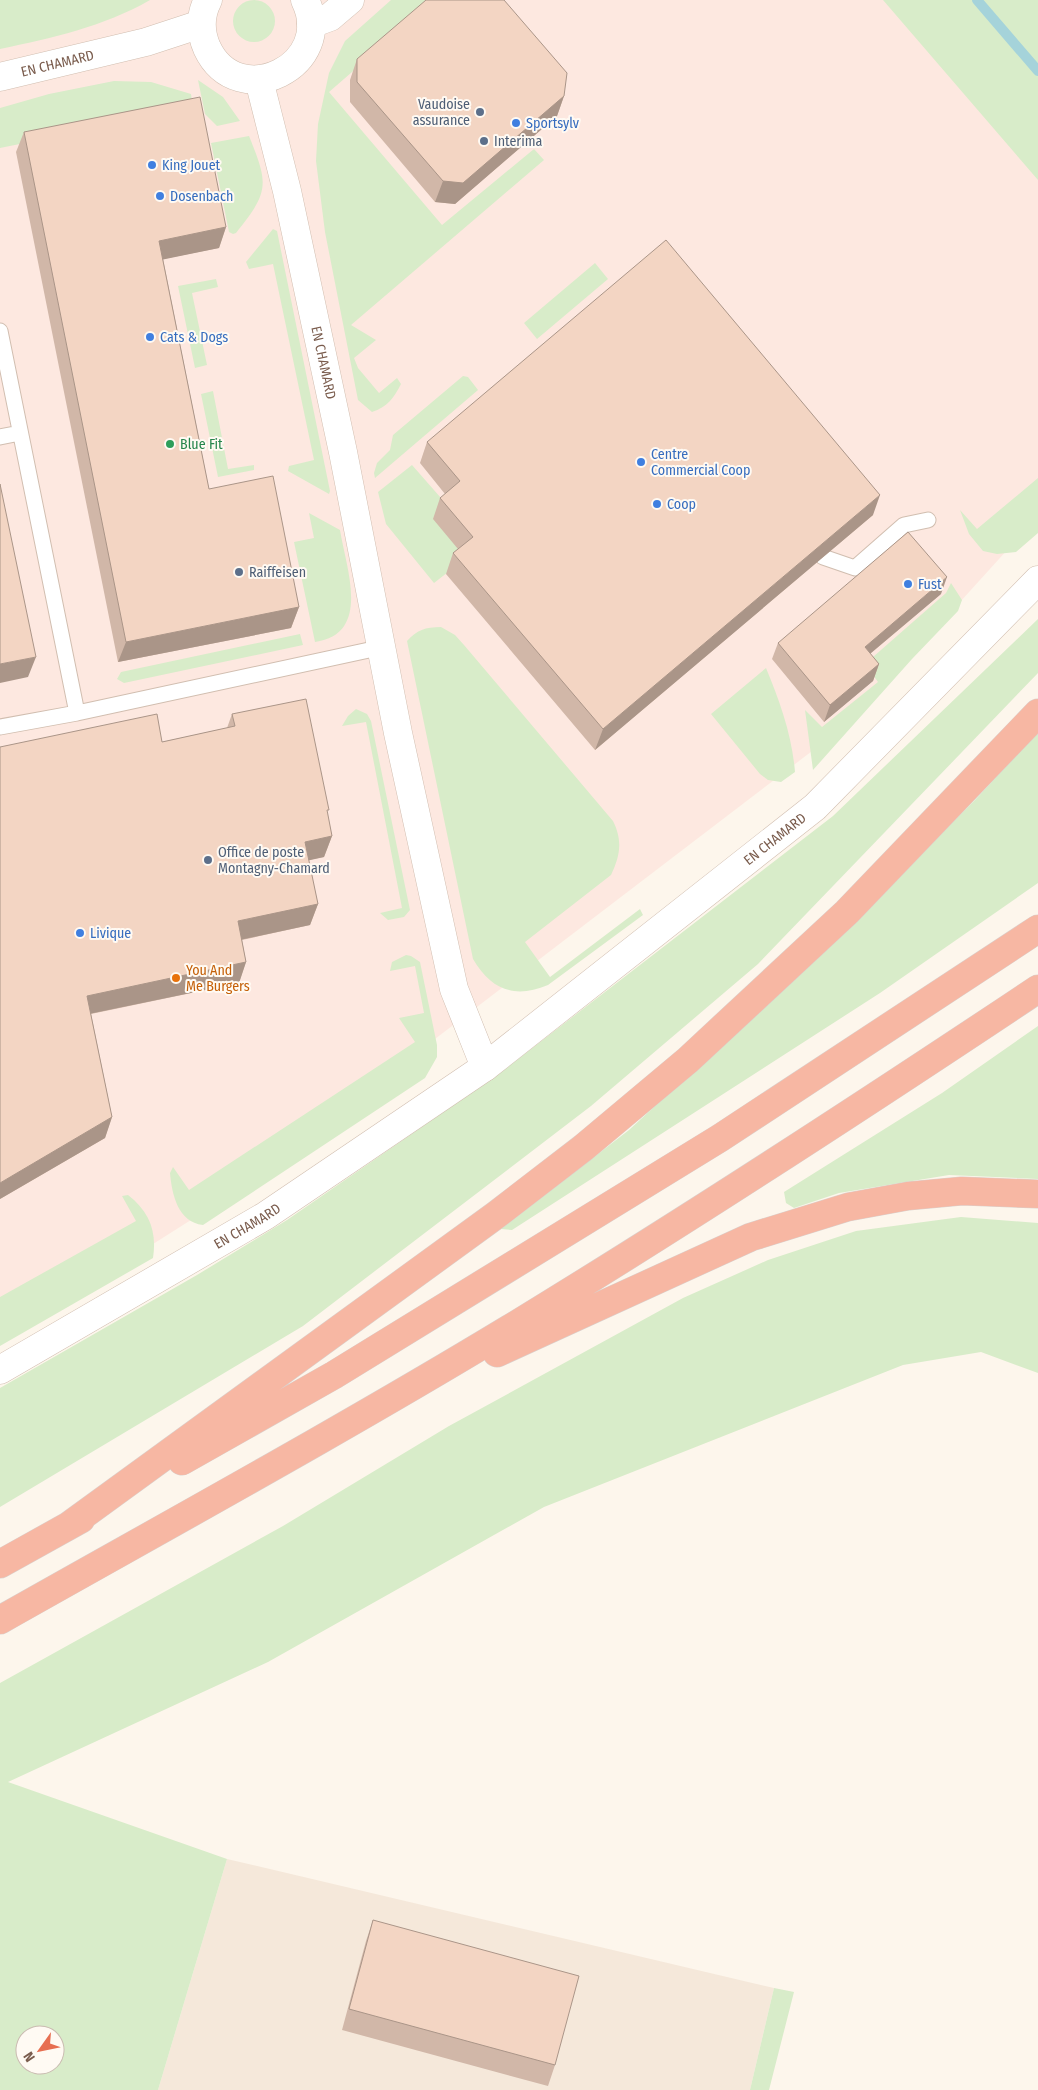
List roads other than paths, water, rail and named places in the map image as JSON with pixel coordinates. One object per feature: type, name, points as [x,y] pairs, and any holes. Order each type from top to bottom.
[{"type":"highway","points":[[66,1527],[488,1221],[584,1148],[688,1060],[847,912],[1038,714]]},
{"type":"highway","points":[[0,1564],[334,1375],[526,1259],[720,1138],[1038,930]]},
{"type":"highway","points":[[0,1620],[364,1414],[510,1328],[741,1183],[1038,989]]},
{"type":"highway","points":[[364,1414],[751,1237],[848,1207],[908,1196],[962,1191],[1038,1194]]},
{"type":"street","points":[[204,12],[204,42],[211,57],[219,66],[238,77],[259,80],[280,74],[297,62],[308,44],[308,12],[330,17],[350,0]]},
{"type":"street","name":"EN CHAMARD","points":[[0,78],[146,42],[204,12]]},
{"type":"street","name":"EN CHAMARD","points":[[259,80],[289,201],[382,646],[398,733],[454,989],[485,1067]]},
{"type":"street","name":"EN CHAMARD","points":[[0,1370],[265,1216],[485,1067],[815,807],[1038,580]]},
{"type":"lane","points":[[0,331],[77,713]]},
{"type":"lane","points":[[0,437],[20,433]]},
{"type":"lane","points":[[823,557],[855,568],[904,524],[928,520]]},
{"type":"lane","points":[[0,727],[77,713],[382,646]]},
{"type":"waterway","points":[[977,0],[1038,71]]},
{"type":"place","name":"Vaudoise assurance","points":[[480,112]]},
{"type":"place","name":"Sportsylv","points":[[516,123]]},
{"type":"place","name":"Interima","points":[[484,141]]},
{"type":"place","name":"King Jouet","points":[[152,165]]},
{"type":"place","name":"Dosenbach","points":[[160,196]]},
{"type":"place","name":"Cats & Dogs","points":[[150,337]]},
{"type":"place","name":"Blue Fit","points":[[170,444]]},
{"type":"place","name":"Centre Commercial Coop","points":[[641,462]]},
{"type":"place","name":"Coop","points":[[657,504]]},
{"type":"place","name":"Raiffeisen","points":[[239,572]]},
{"type":"place","name":"Fust","points":[[908,584]]},
{"type":"place","name":"Office de poste Montagny-Chamard","points":[[208,860]]},
{"type":"place","name":"Livique","points":[[80,933]]},
{"type":"place","name":"You And Me Burgers","points":[[176,978]]}]
